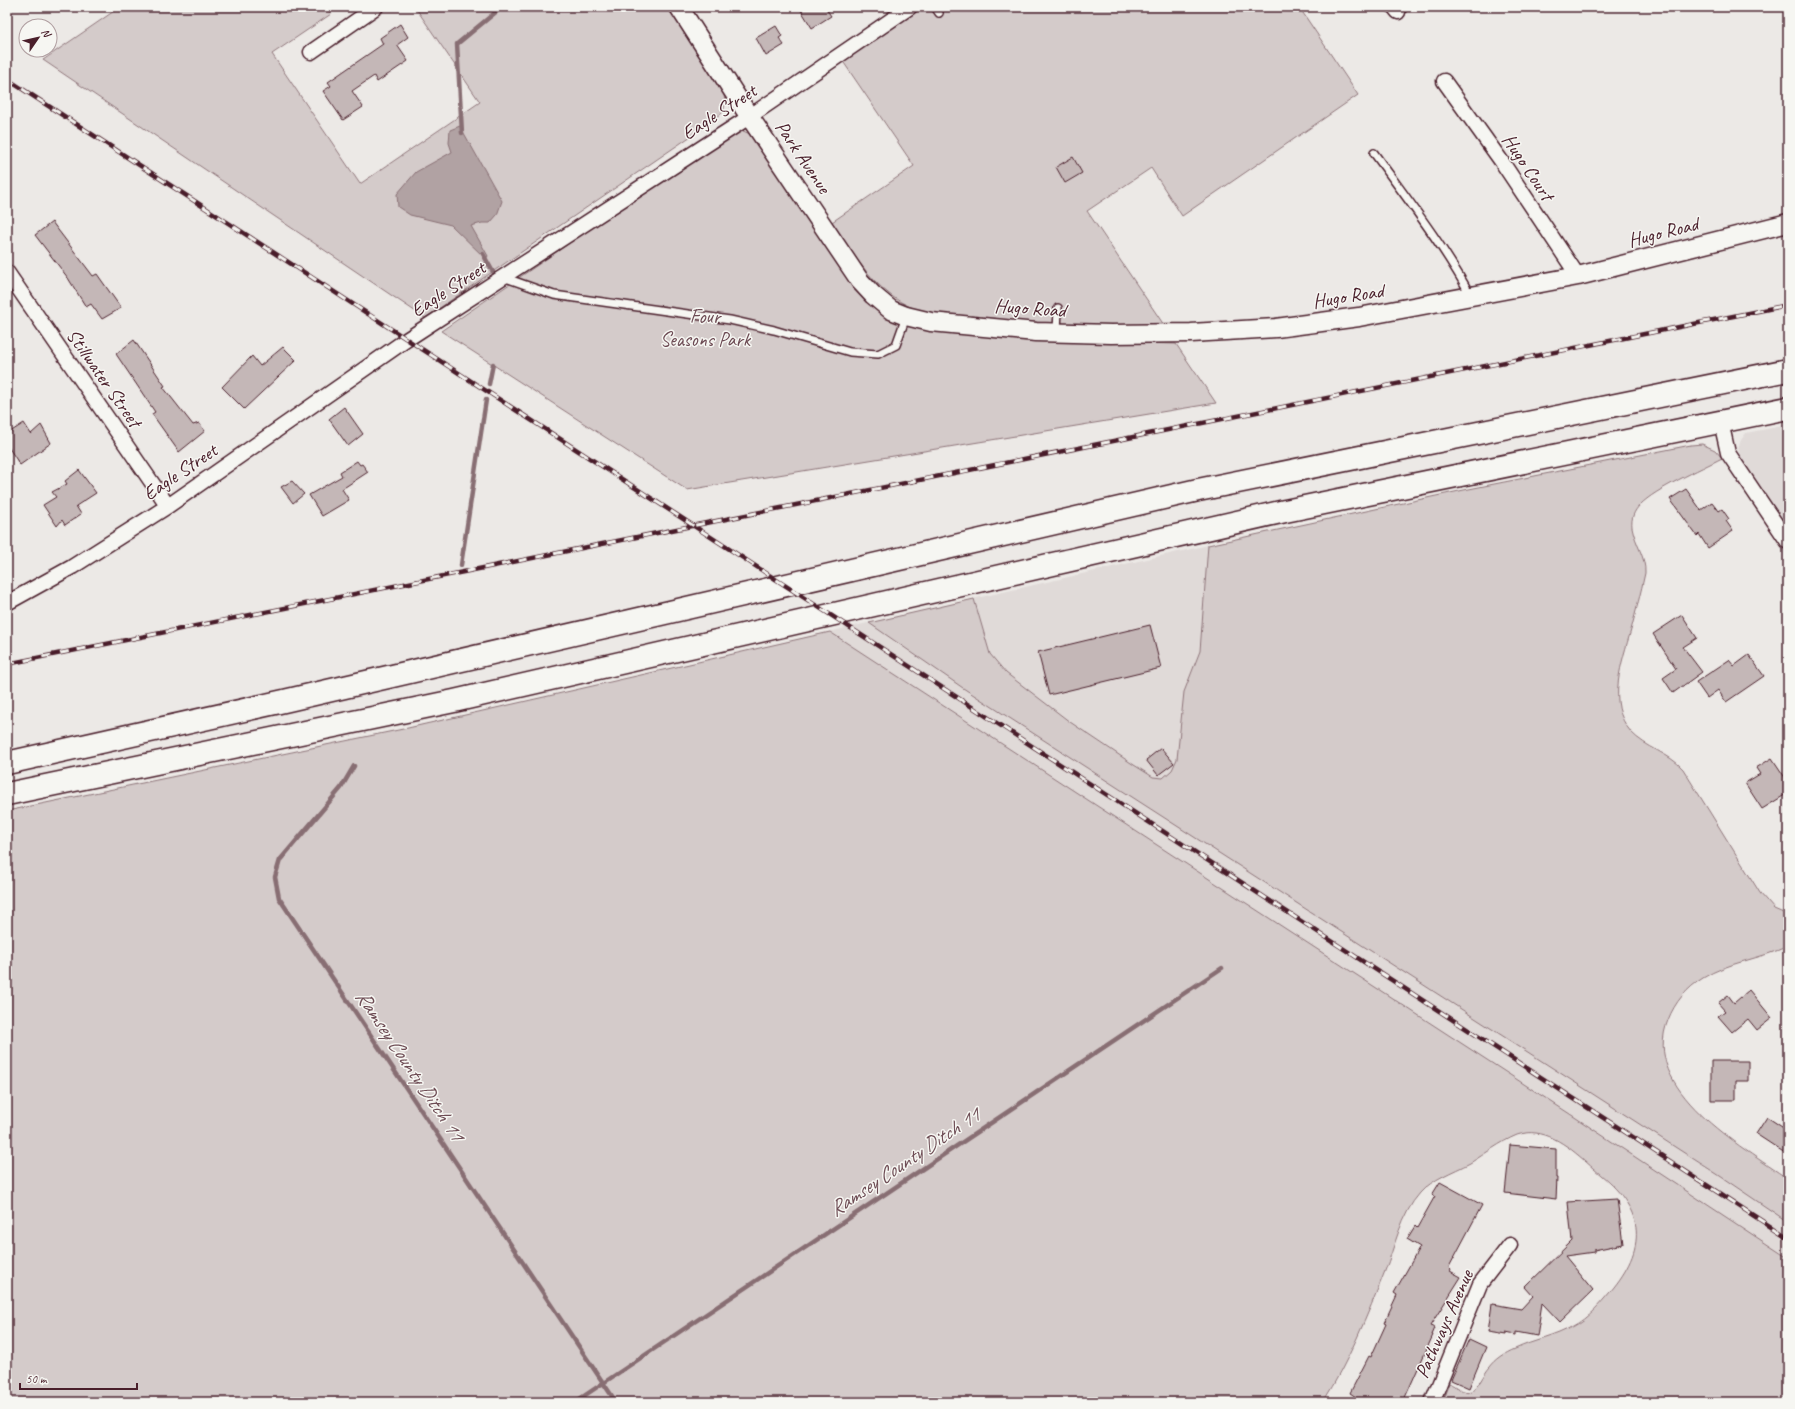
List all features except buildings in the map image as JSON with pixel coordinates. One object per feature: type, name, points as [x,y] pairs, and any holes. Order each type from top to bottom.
[{"type":"main road","points":[[7,763],[277,703],[1198,490],[1464,434],[1788,370]]},
{"type":"main road","points":[[7,794],[454,701],[1300,508],[1788,408]]},
{"type":"street","points":[[311,52],[376,7]]},
{"type":"street","name":"Park Avenue","points":[[679,7],[749,116],[860,281],[873,295],[891,310],[906,316]]},
{"type":"street","name":"Eagle Street","points":[[7,603],[72,567],[168,506],[406,340],[749,116],[910,7]]},
{"type":"street","name":"Hugo Court","points":[[1444,81],[1502,162],[1578,276]]},
{"type":"street","name":"Hugo Road","points":[[906,316],[931,322],[1056,333],[1191,334],[1276,328],[1359,317],[1578,276],[1788,223]]},
{"type":"street","name":"Stillwater Street","points":[[7,272],[168,506]]},
{"type":"street","points":[[1721,422],[1728,454],[1788,542]]},
{"type":"street","name":"Pathways Avenue","points":[[1432,1402],[1480,1284],[1510,1245]]},
{"type":"lane","points":[[1374,153],[1426,224],[1456,269],[1471,296]]},
{"type":"lane","points":[[503,277],[554,295],[730,320],[774,330],[850,352],[878,354],[896,345],[906,316]]},
{"type":"lane","points":[[1056,333],[1058,308]]},
{"type":"shaded area","points":[[460,126],[502,201],[497,215],[490,223],[482,223],[471,226],[488,256],[486,259],[451,225],[410,215],[398,207],[397,194],[416,172],[452,152],[449,143],[450,130]]},
{"type":"shaded area","points":[[1788,425],[1788,530],[1741,461],[1738,448],[1746,433]]},
{"type":"shaded area","points":[[1239,538],[1188,826],[1788,1215],[1788,1260],[824,633]]},
{"type":"green space","points":[[120,7],[326,7],[331,14],[272,54],[360,184],[480,102],[415,7],[669,7],[718,82],[724,94],[725,104],[723,112],[713,121],[425,318],[43,60],[46,58],[58,58],[58,50]]},
{"type":"green space","points":[[921,7],[1299,7],[1358,95],[1182,216],[1151,168],[1087,211],[1164,325],[976,321],[940,316],[923,312],[907,305],[883,289],[859,262],[832,222],[914,166],[842,60]]},
{"type":"green space","name":"Four Seasons Park","points":[[741,130],[750,134],[853,286],[872,306],[889,318],[917,328],[941,332],[1011,338],[1176,344],[1216,403],[687,490],[441,331],[732,132]]},
{"type":"green space","points":[[1702,444],[1715,450],[1722,458],[1656,492],[1640,505],[1633,515],[1632,527],[1644,561],[1645,573],[1637,609],[1620,669],[1618,682],[1619,708],[1623,721],[1637,738],[1677,763],[1683,769],[1760,893],[1774,909],[1788,915],[1788,946],[1723,968],[1703,978],[1692,986],[1678,1001],[1671,1013],[1668,1020],[1663,1046],[1668,1070],[1681,1092],[1700,1113],[1722,1133],[1788,1179],[1788,1222],[1720,1176],[963,688],[869,623],[974,599],[990,654],[1006,673],[1070,722],[1134,765],[1153,777],[1163,778],[1172,770],[1177,759],[1184,692],[1200,651],[1208,545],[1464,490]]},
{"type":"green space","points":[[830,632],[1573,1116],[1788,1258],[1788,1402],[1442,1402],[1449,1383],[1463,1391],[1468,1392],[1474,1390],[1492,1364],[1504,1354],[1566,1330],[1584,1319],[1610,1292],[1622,1276],[1631,1260],[1635,1245],[1636,1231],[1633,1217],[1627,1203],[1616,1189],[1579,1156],[1563,1144],[1545,1135],[1526,1133],[1519,1134],[1511,1138],[1470,1163],[1443,1176],[1425,1188],[1413,1201],[1403,1220],[1385,1271],[1357,1338],[1341,1371],[1323,1402],[7,1402],[7,811],[408,728]]},
{"type":"waterway","points":[[462,133],[457,44],[502,7]]},
{"type":"waterway","points":[[483,254],[493,272]]},
{"type":"waterway","points":[[489,384],[493,364]]},
{"type":"waterway","points":[[461,565],[486,400]]},
{"type":"waterway","name":"Ramsey County Ditch 11","points":[[354,766],[341,788],[280,860],[275,877],[279,898],[616,1402]]},
{"type":"waterway","name":"Ramsey County Ditch 11","points":[[575,1402],[1222,968]]},
{"type":"railway","points":[[7,79],[1788,1238]]},
{"type":"railway","points":[[7,664],[1788,305]]}]
